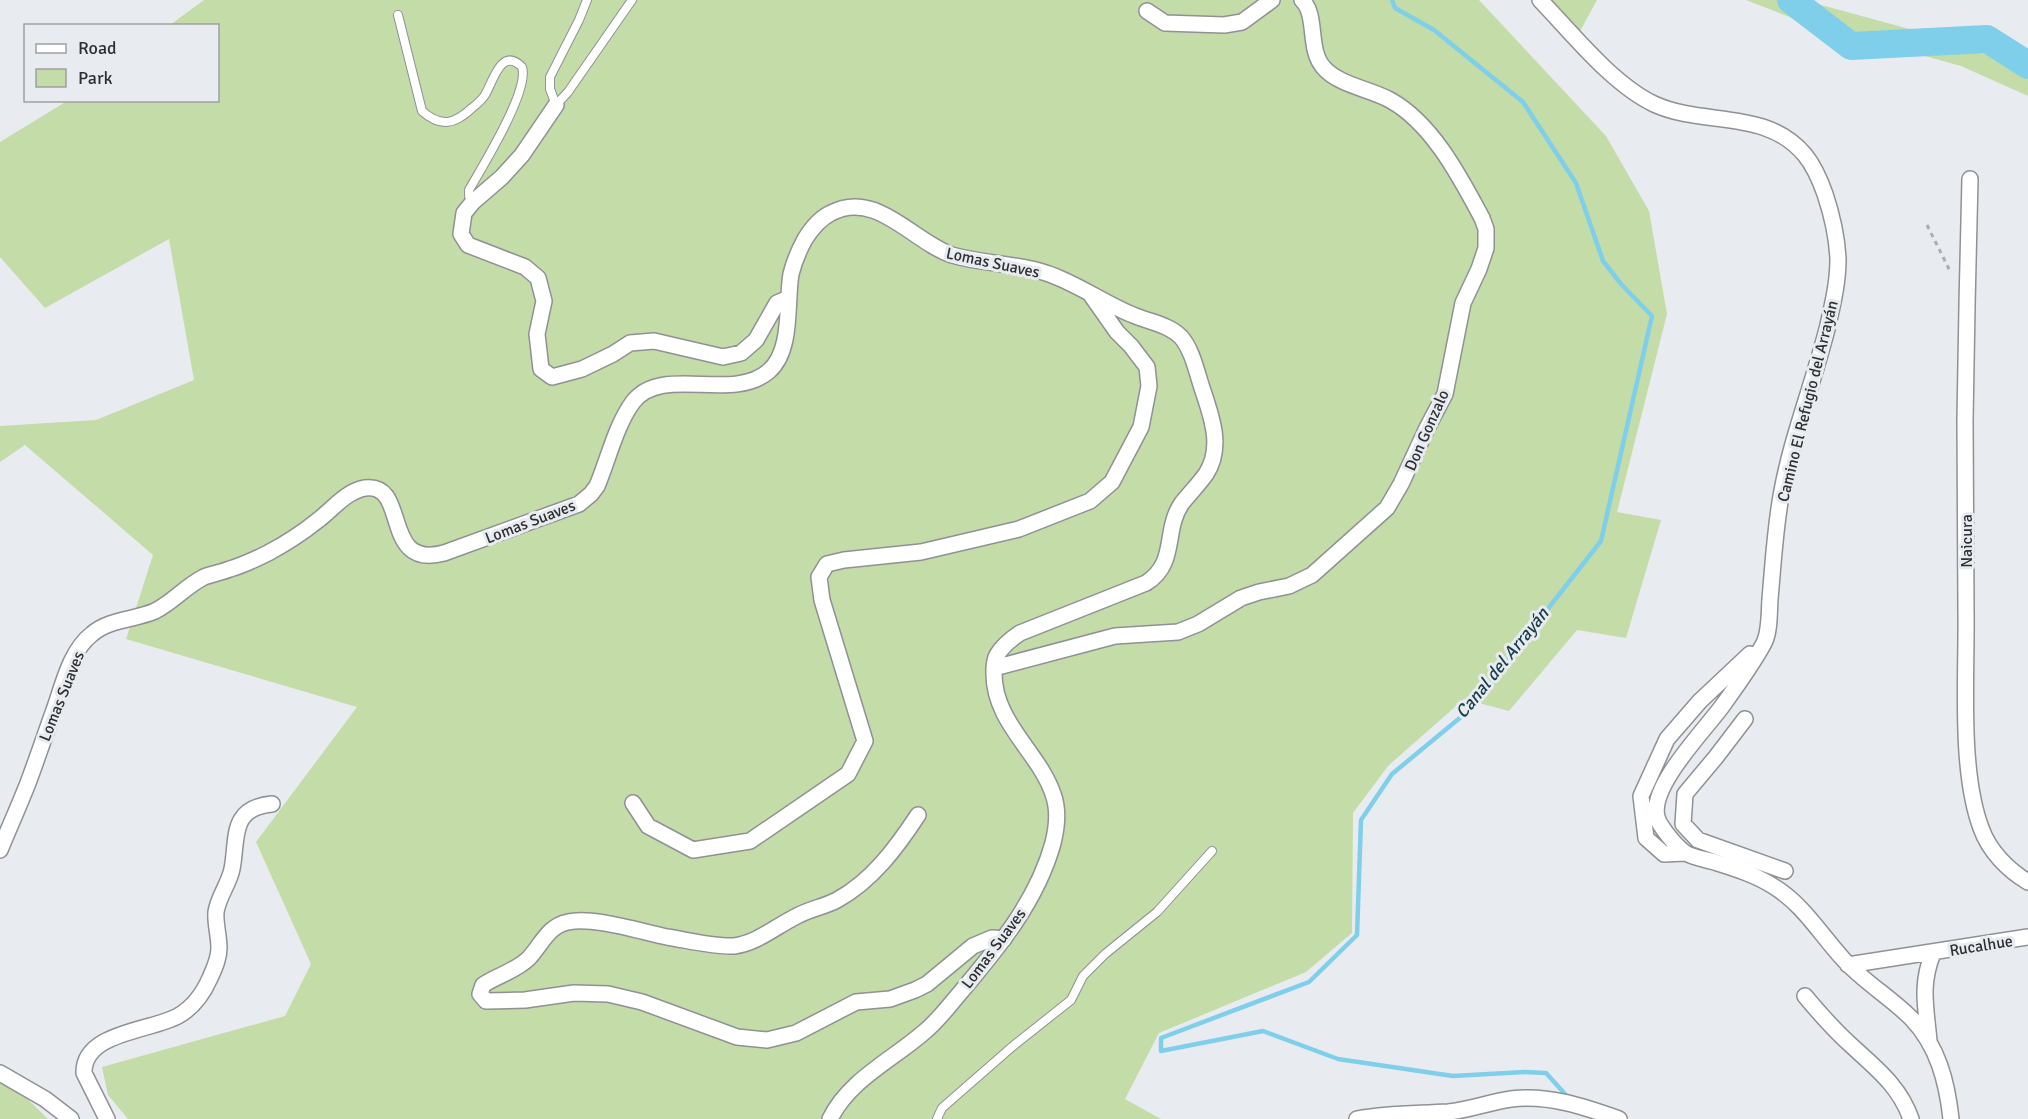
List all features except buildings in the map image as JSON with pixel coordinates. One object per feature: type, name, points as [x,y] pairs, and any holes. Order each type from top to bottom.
[{"type":"street","points":[[1147,10],[1165,23],[1224,24],[1242,22],[1272,0]]},
{"type":"street","name":"Don Gonzalo","points":[[994,668],[1115,636],[1178,632],[1198,624],[1241,598],[1289,586],[1311,575],[1387,508],[1445,394],[1463,303],[1486,248],[1486,230],[1482,218],[1440,147],[1420,122],[1394,102],[1335,78],[1322,67],[1315,51],[1308,6],[1302,0]]},
{"type":"street","name":"Camino El Refugio del Arrayán","points":[[1540,0],[1614,76],[1641,96],[1666,109],[1752,123],[1776,131],[1786,138],[1803,153],[1816,172],[1837,243],[1835,294],[1781,496],[1766,640],[1723,705],[1674,766],[1659,795],[1656,816],[1667,834],[1685,853]]},
{"type":"street","points":[[556,105],[522,155],[464,213],[461,234],[468,245],[525,267],[538,278],[544,301],[537,334],[542,369],[552,377],[582,369],[630,343],[654,341],[723,357],[741,353],[756,340],[777,303],[789,298]]},
{"type":"street","name":"Naicura","points":[[1970,179],[1965,421],[1966,713],[1969,772],[1976,812],[1986,839],[1999,858],[2028,882]]},
{"type":"street","name":"Lomas Suaves","points":[[0,850],[26,788],[70,666],[81,645],[93,632],[156,610],[204,578],[243,565],[268,553],[305,531],[344,498],[358,490],[376,489],[385,495],[392,506],[403,542],[413,551],[427,555],[444,553],[579,504],[597,486],[630,408],[645,392],[664,385],[733,385],[760,377],[774,366],[779,360],[784,344],[794,264],[807,235],[821,219],[838,210],[859,208],[879,212],[931,246],[955,256],[1027,267],[1061,278],[1133,315],[1168,328],[1189,349],[1212,422],[1215,444],[1212,461],[1204,476],[1179,507],[1164,564],[1154,578],[1020,633],[1005,644],[996,657],[995,684],[1002,710],[1047,781],[1056,802],[1057,813],[1052,845],[1037,883],[1021,914],[1004,939],[936,1021],[914,1041],[866,1076],[838,1105],[830,1119]]},
{"type":"street","points":[[633,803],[648,826],[693,850],[750,841],[848,774],[865,741],[822,600],[819,577],[827,564],[844,560],[921,552],[1019,529],[1090,501],[1112,482],[1141,427],[1149,386],[1147,367],[1117,332],[1089,292]]},
{"type":"street","points":[[1766,640],[1700,701],[1667,739],[1641,796],[1646,838],[1664,854],[1685,853],[1756,868],[1785,871]]},
{"type":"street","points":[[1745,720],[1685,794],[1683,824],[1698,840],[1756,868],[1800,906],[1848,965],[1910,1017],[1929,1041],[1944,1076],[1951,1119]]},
{"type":"street","points":[[107,1119],[84,1073],[89,1054],[94,1048],[111,1039],[178,1016],[188,1010],[202,995],[216,966],[219,951],[216,913],[232,869],[235,833],[249,811],[272,804]]},
{"type":"street","points":[[918,815],[891,854],[851,891],[836,901],[794,917],[748,943],[717,945],[584,921],[567,922],[552,930],[522,964],[483,985],[480,994],[486,1000],[502,1001],[574,993],[608,994],[642,1002],[737,1037],[767,1040],[796,1033],[856,1002],[890,999],[909,993],[927,984],[973,946],[992,938],[1004,939]]},
{"type":"street","name":"Rucalhue","points":[[1848,965],[2028,937]]},
{"type":"street","name":"Rucalhue","points":[[1929,1041],[1924,986],[1926,971],[1933,953]]},
{"type":"street","points":[[1805,996],[1836,1031],[1883,1074],[1902,1100],[1911,1119]]},
{"type":"street","points":[[0,1073],[45,1099],[71,1119]]},
{"type":"street","points":[[1357,1119],[1404,1112],[1462,1110],[1497,1101],[1526,1097],[1552,1100],[1619,1119]]},
{"type":"lane","points":[[587,0],[550,77],[550,89],[556,105],[568,92],[632,0]]},
{"type":"lane","points":[[398,15],[422,111],[432,118],[445,122],[460,119],[484,97],[501,65],[514,61],[522,67],[523,76],[509,118],[469,190],[469,196],[473,202]]},
{"type":"lane","points":[[938,1119],[942,1107],[1071,1000],[1083,976],[1105,954],[1157,912],[1212,851]]},
{"type":"path","points":[[1927,225],[1952,274]]},
{"type":"green space","points":[[204,0],[1479,0],[1606,136],[1649,211],[1667,314],[1617,512],[1661,520],[1626,638],[1577,630],[1509,711],[1464,699],[1388,766],[1353,813],[1352,933],[1306,972],[1159,1033],[1125,1099],[1161,1119],[128,1119],[108,1095],[102,1067],[285,1016],[311,964],[256,842],[357,707],[126,639],[153,555],[25,445],[0,462],[0,426],[96,420],[194,380],[169,239],[45,308],[0,257],[0,142],[65,102],[219,102],[219,24],[171,24]]},
{"type":"green space","points":[[1546,0],[1597,0],[1579,33]]},
{"type":"green space","points":[[1746,0],[1803,0],[1924,33],[1994,57],[2028,76],[2028,96],[1961,66],[1805,23]]},
{"type":"green space","points":[[0,1084],[14,1086],[48,1119],[0,1119]]},
{"type":"waterway","name":"Canal del Arrayán","points":[[1392,0],[1395,8],[1434,30],[1523,102],[1576,183],[1603,261],[1621,284],[1652,316],[1601,541],[1467,712],[1392,774],[1361,820],[1357,935],[1309,982],[1161,1038],[1161,1051],[1263,1031],[1338,1059],[1453,1076],[1546,1073],[1565,1094]]},
{"type":"waterway","points":[[1791,0],[1851,46],[1987,39],[2028,65]]}]
